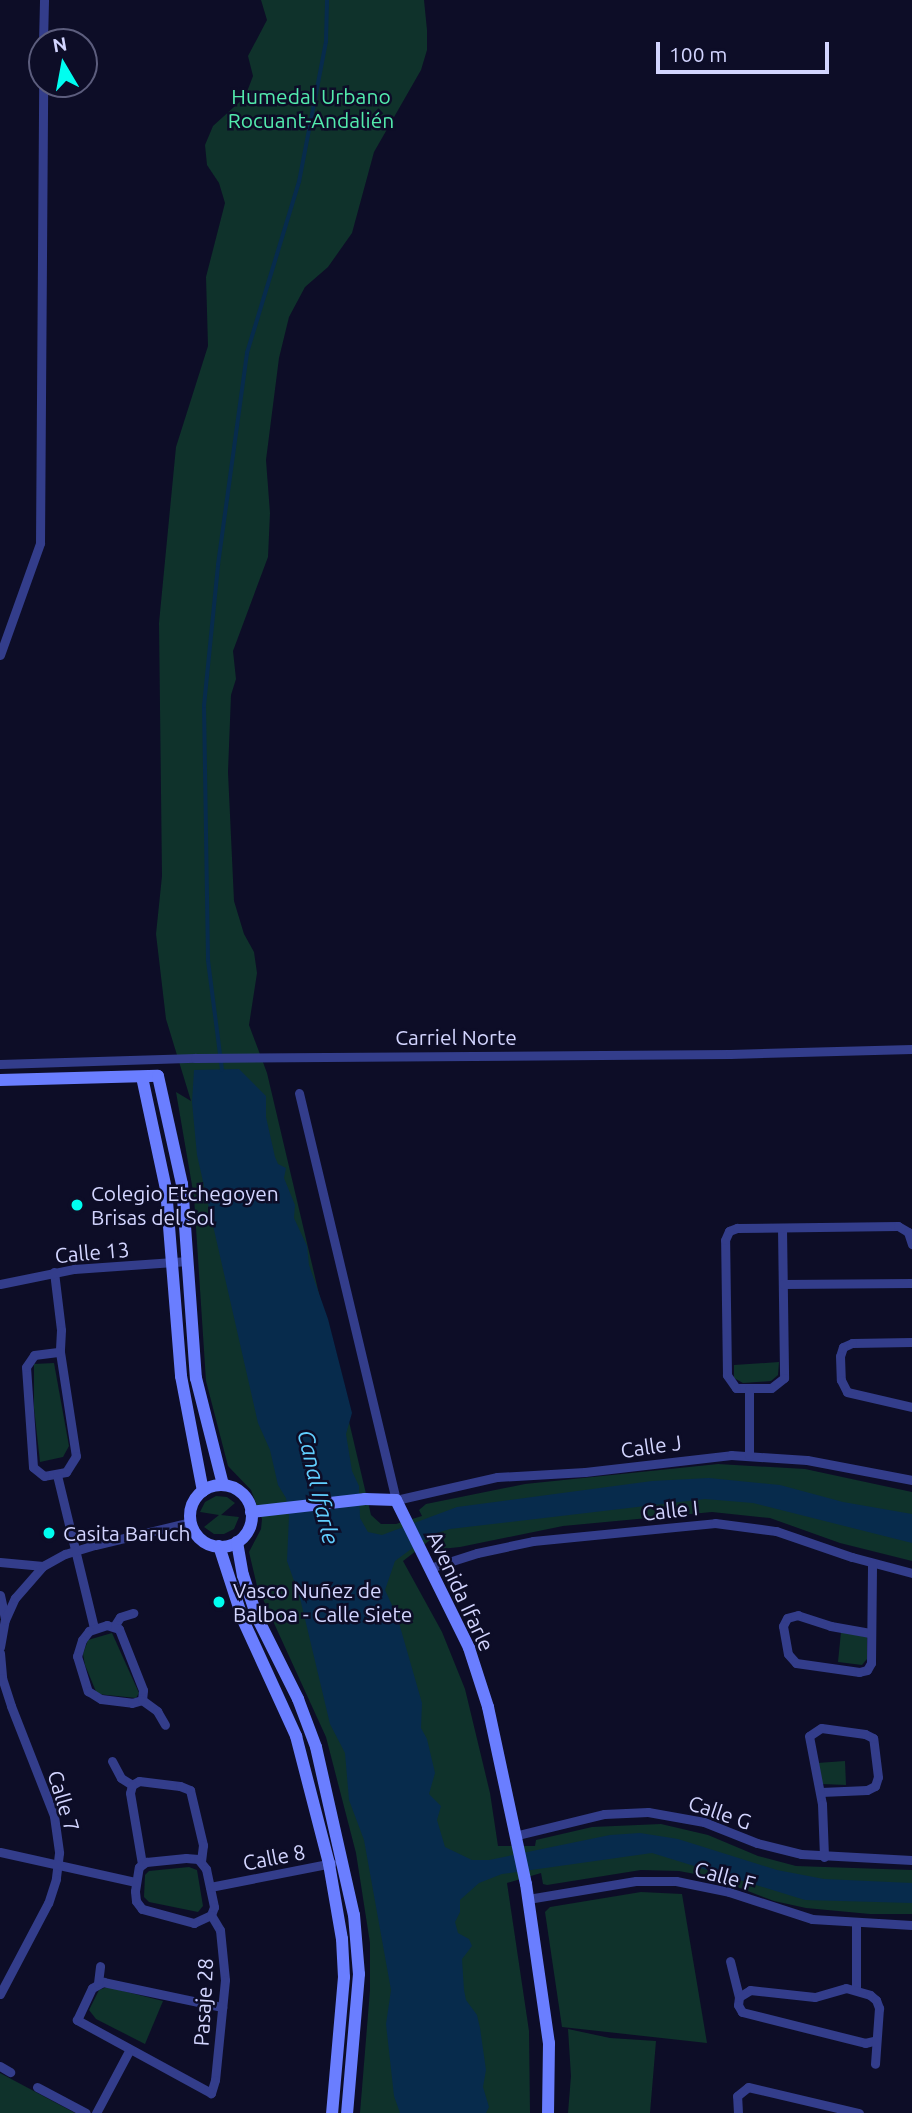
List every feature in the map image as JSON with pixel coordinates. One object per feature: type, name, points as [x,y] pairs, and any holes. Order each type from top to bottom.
[{"type":"street","points":[[43,28],[44,0]]},
{"type":"street","points":[[0,655],[40,543],[43,98]]},
{"type":"street","name":"Carriel Norte","points":[[0,1064],[195,1058],[730,1054],[912,1049]]},
{"type":"street","points":[[154,1060],[182,1184],[196,1378],[223,1485]]},
{"type":"street","points":[[0,1080],[158,1076]]},
{"type":"street","points":[[142,1077],[164,1175],[181,1376],[203,1491]]},
{"type":"street","name":"Avenida Ifarle","points":[[299,1093],[396,1500],[468,1648],[483,1686],[519,1840],[526,1884],[551,2066],[548,2113]]},
{"type":"street","points":[[782,1228],[784,1378],[776,1387],[736,1388],[728,1378],[725,1237],[734,1228],[902,1226],[908,1232],[912,1244]]},
{"type":"street","name":"Calle 13","points":[[0,1284],[54,1272],[188,1261]]},
{"type":"street","points":[[54,1272],[61,1330],[60,1352],[76,1451],[73,1466],[57,1475],[41,1476],[33,1467],[26,1367],[34,1354],[60,1352]]},
{"type":"street","points":[[783,1284],[912,1283]]},
{"type":"street","points":[[912,1342],[852,1343],[843,1348],[840,1356],[841,1380],[847,1392],[912,1406]]},
{"type":"street","points":[[749,1389],[749,1455]]},
{"type":"street","name":"Calle J","points":[[396,1500],[497,1477],[585,1472],[684,1459],[749,1455],[833,1464],[912,1480]]},
{"type":"street","points":[[57,1475],[94,1628]]},
{"type":"street","points":[[223,1485],[242,1494],[251,1512],[247,1531],[237,1542],[219,1546],[201,1539],[191,1522],[192,1505],[203,1491],[223,1485]]},
{"type":"street","points":[[251,1512],[365,1499],[396,1500]]},
{"type":"street","points":[[0,1647],[5,1620],[20,1590],[43,1566],[76,1551],[191,1522]]},
{"type":"street","name":"Calle I","points":[[430,1568],[477,1552],[533,1541],[715,1523],[776,1531],[872,1563],[912,1573]]},
{"type":"street","points":[[237,1542],[254,1609],[314,1738],[344,1861],[356,1925],[359,1963],[347,2113]]},
{"type":"street","points":[[219,1546],[243,1620],[301,1750],[328,1864],[342,1939],[344,1977],[332,2113]]},
{"type":"street","points":[[0,1562],[43,1566]]},
{"type":"street","points":[[870,1633],[831,1626],[797,1615],[787,1618],[783,1626],[788,1654],[796,1663],[862,1672],[870,1665],[872,1563]]},
{"type":"street","points":[[0,1595],[5,1620]]},
{"type":"street","points":[[133,1613],[120,1618],[115,1625],[94,1628],[82,1640],[77,1656],[88,1691],[100,1699],[132,1703],[142,1700]]},
{"type":"street","points":[[115,1625],[143,1690],[142,1700]]},
{"type":"street","name":"Calle 7","points":[[0,1653],[6,1692],[54,1815],[59,1839],[58,1865],[48,1903],[0,1994]]},
{"type":"street","points":[[142,1700],[157,1711],[165,1725]]},
{"type":"street","points":[[821,1791],[867,1790],[875,1786],[878,1777],[877,1744],[873,1738],[865,1734],[821,1728],[811,1732],[809,1743],[821,1791],[824,1857]]},
{"type":"street","points":[[112,1762],[121,1778],[132,1785]]},
{"type":"street","points":[[139,1781],[180,1786],[190,1790],[203,1845],[201,1861],[206,1869],[214,1907],[211,1915],[194,1923],[147,1912],[136,1901],[135,1882],[142,1864],[134,1832],[130,1793],[132,1785],[139,1781]]},
{"type":"street","name":"Calle G","points":[[519,1840],[604,1814],[648,1812],[704,1822],[773,1849],[824,1857],[912,1860]]},
{"type":"street","points":[[0,1852],[135,1882]]},
{"type":"street","points":[[142,1864],[186,1858],[201,1861]]},
{"type":"street","name":"Calle 8","points":[[210,1887],[344,1861]]},
{"type":"street","name":"Calle F","points":[[528,1899],[636,1881],[676,1881],[729,1892],[794,1915],[856,1924],[912,1925]]},
{"type":"street","name":"Pasaje 28","points":[[130,2049],[211,2093],[215,2080],[225,1993],[224,1950],[220,1930],[211,1915]]},
{"type":"street","points":[[856,1924],[856,1990]]},
{"type":"street","points":[[730,1961],[739,1997],[739,2009],[746,2014],[865,2043],[874,2041]]},
{"type":"street","points":[[98,1983],[100,1966]]},
{"type":"street","points":[[96,2113],[130,2049],[77,2020],[92,1988],[98,1983],[107,1982],[222,2007]]},
{"type":"street","points":[[739,1997],[750,1990],[809,1997],[843,1988],[874,1997],[878,2004],[879,2033],[874,2041],[876,2064]]},
{"type":"street","points":[[0,2066],[10,2072]]},
{"type":"street","points":[[37,2087],[86,2113]]},
{"type":"street","points":[[738,2113],[737,2096],[748,2087],[859,2113]]},
{"type":"green space","name":"Humedal Urbano Rocuant-Andalién","points":[[261,0],[424,0],[427,30],[427,50],[421,70],[374,152],[352,233],[328,267],[305,287],[289,317],[279,358],[266,460],[270,513],[268,557],[233,651],[236,679],[231,695],[228,772],[234,901],[244,934],[254,952],[257,973],[249,1025],[267,1073],[371,1515],[381,1524],[396,1524],[422,1516],[419,1510],[426,1504],[525,1484],[718,1464],[805,1469],[912,1492],[912,1561],[840,1543],[770,1518],[712,1512],[563,1526],[441,1549],[434,1537],[403,1561],[442,1632],[465,1689],[490,1793],[498,1846],[535,1846],[536,1840],[592,1827],[661,1824],[708,1835],[758,1856],[796,1866],[912,1870],[912,1914],[870,1914],[806,1908],[774,1901],[711,1877],[679,1871],[641,1870],[547,1885],[543,1884],[541,1873],[507,1883],[529,2031],[530,2113],[360,2113],[370,1990],[370,1943],[356,1853],[326,1737],[257,1586],[249,1552],[261,1529],[262,1519],[251,1490],[228,1466],[206,1381],[194,1197],[176,1092],[191,1101],[166,1019],[156,934],[162,876],[159,623],[176,447],[208,346],[206,277],[225,203],[219,183],[207,165],[205,145],[213,126],[245,97],[253,76],[248,56],[267,20]]},
{"type":"green space","points":[[779,1362],[778,1375],[771,1381],[743,1383],[734,1378],[734,1365]]},
{"type":"green space","points":[[54,1363],[69,1446],[63,1457],[40,1462],[34,1408],[34,1364]]},
{"type":"green space","points":[[216,1496],[227,1497],[235,1503],[221,1515],[239,1517],[234,1529],[224,1534],[214,1534],[204,1527],[219,1515],[200,1512],[205,1502]]},
{"type":"green space","points":[[841,1632],[867,1637],[867,1659],[862,1665],[838,1662]]},
{"type":"green space","points":[[112,1633],[139,1693],[136,1698],[97,1694],[85,1665],[83,1654],[88,1640]]},
{"type":"green space","points":[[845,1761],[846,1785],[822,1784],[817,1763]]},
{"type":"green space","points":[[189,1867],[197,1870],[203,1906],[198,1912],[149,1902],[144,1897],[145,1875],[149,1871]]},
{"type":"green space","points":[[641,1892],[682,1894],[707,2043],[562,2027],[545,1912],[550,1907]]},
{"type":"green space","points":[[107,1987],[163,2001],[145,2044],[96,2019],[89,2010],[99,1990]]},
{"type":"green space","points":[[568,2029],[610,2038],[656,2041],[650,2113],[568,2113],[571,2076]]},
{"type":"green space","points":[[0,2073],[75,2113],[0,2113]]},
{"type":"water","name":"Canal Ifarle","points":[[239,1069],[266,1096],[266,1117],[275,1157],[278,1164],[286,1168],[284,1178],[295,1205],[294,1218],[307,1246],[309,1265],[328,1319],[352,1413],[346,1434],[352,1471],[359,1486],[360,1518],[368,1532],[382,1535],[457,1507],[652,1481],[709,1478],[780,1485],[843,1502],[912,1514],[912,1543],[753,1503],[705,1499],[450,1529],[430,1535],[395,1561],[385,1590],[397,1616],[422,1703],[421,1728],[427,1739],[435,1773],[429,1794],[441,1806],[437,1820],[445,1847],[472,1860],[489,1860],[610,1835],[640,1833],[678,1839],[777,1870],[824,1879],[912,1883],[912,1903],[805,1900],[652,1853],[502,1874],[479,1883],[460,1900],[460,1912],[455,1922],[458,1933],[469,1939],[472,1946],[462,1959],[464,1990],[466,2000],[477,2015],[480,2028],[486,2070],[483,2087],[489,2107],[486,2113],[400,2113],[394,2096],[386,2024],[391,1990],[364,1840],[349,1800],[345,1753],[330,1724],[300,1598],[287,1561],[289,1516],[286,1498],[278,1485],[270,1450],[258,1423],[197,1155],[192,1102],[194,1070]]},
{"type":"waterway","points":[[222,1070],[208,960],[204,706],[218,565],[247,353],[299,182],[326,42],[327,0]]},
{"type":"place","name":"Colegio Etchegoyen Brisas del Sol","points":[[77,1205]]},
{"type":"place","name":"Casita Baruch","points":[[49,1533]]},
{"type":"place","name":"Vasco Nuñez de Balboa - Calle Siete","points":[[219,1602]]}]
